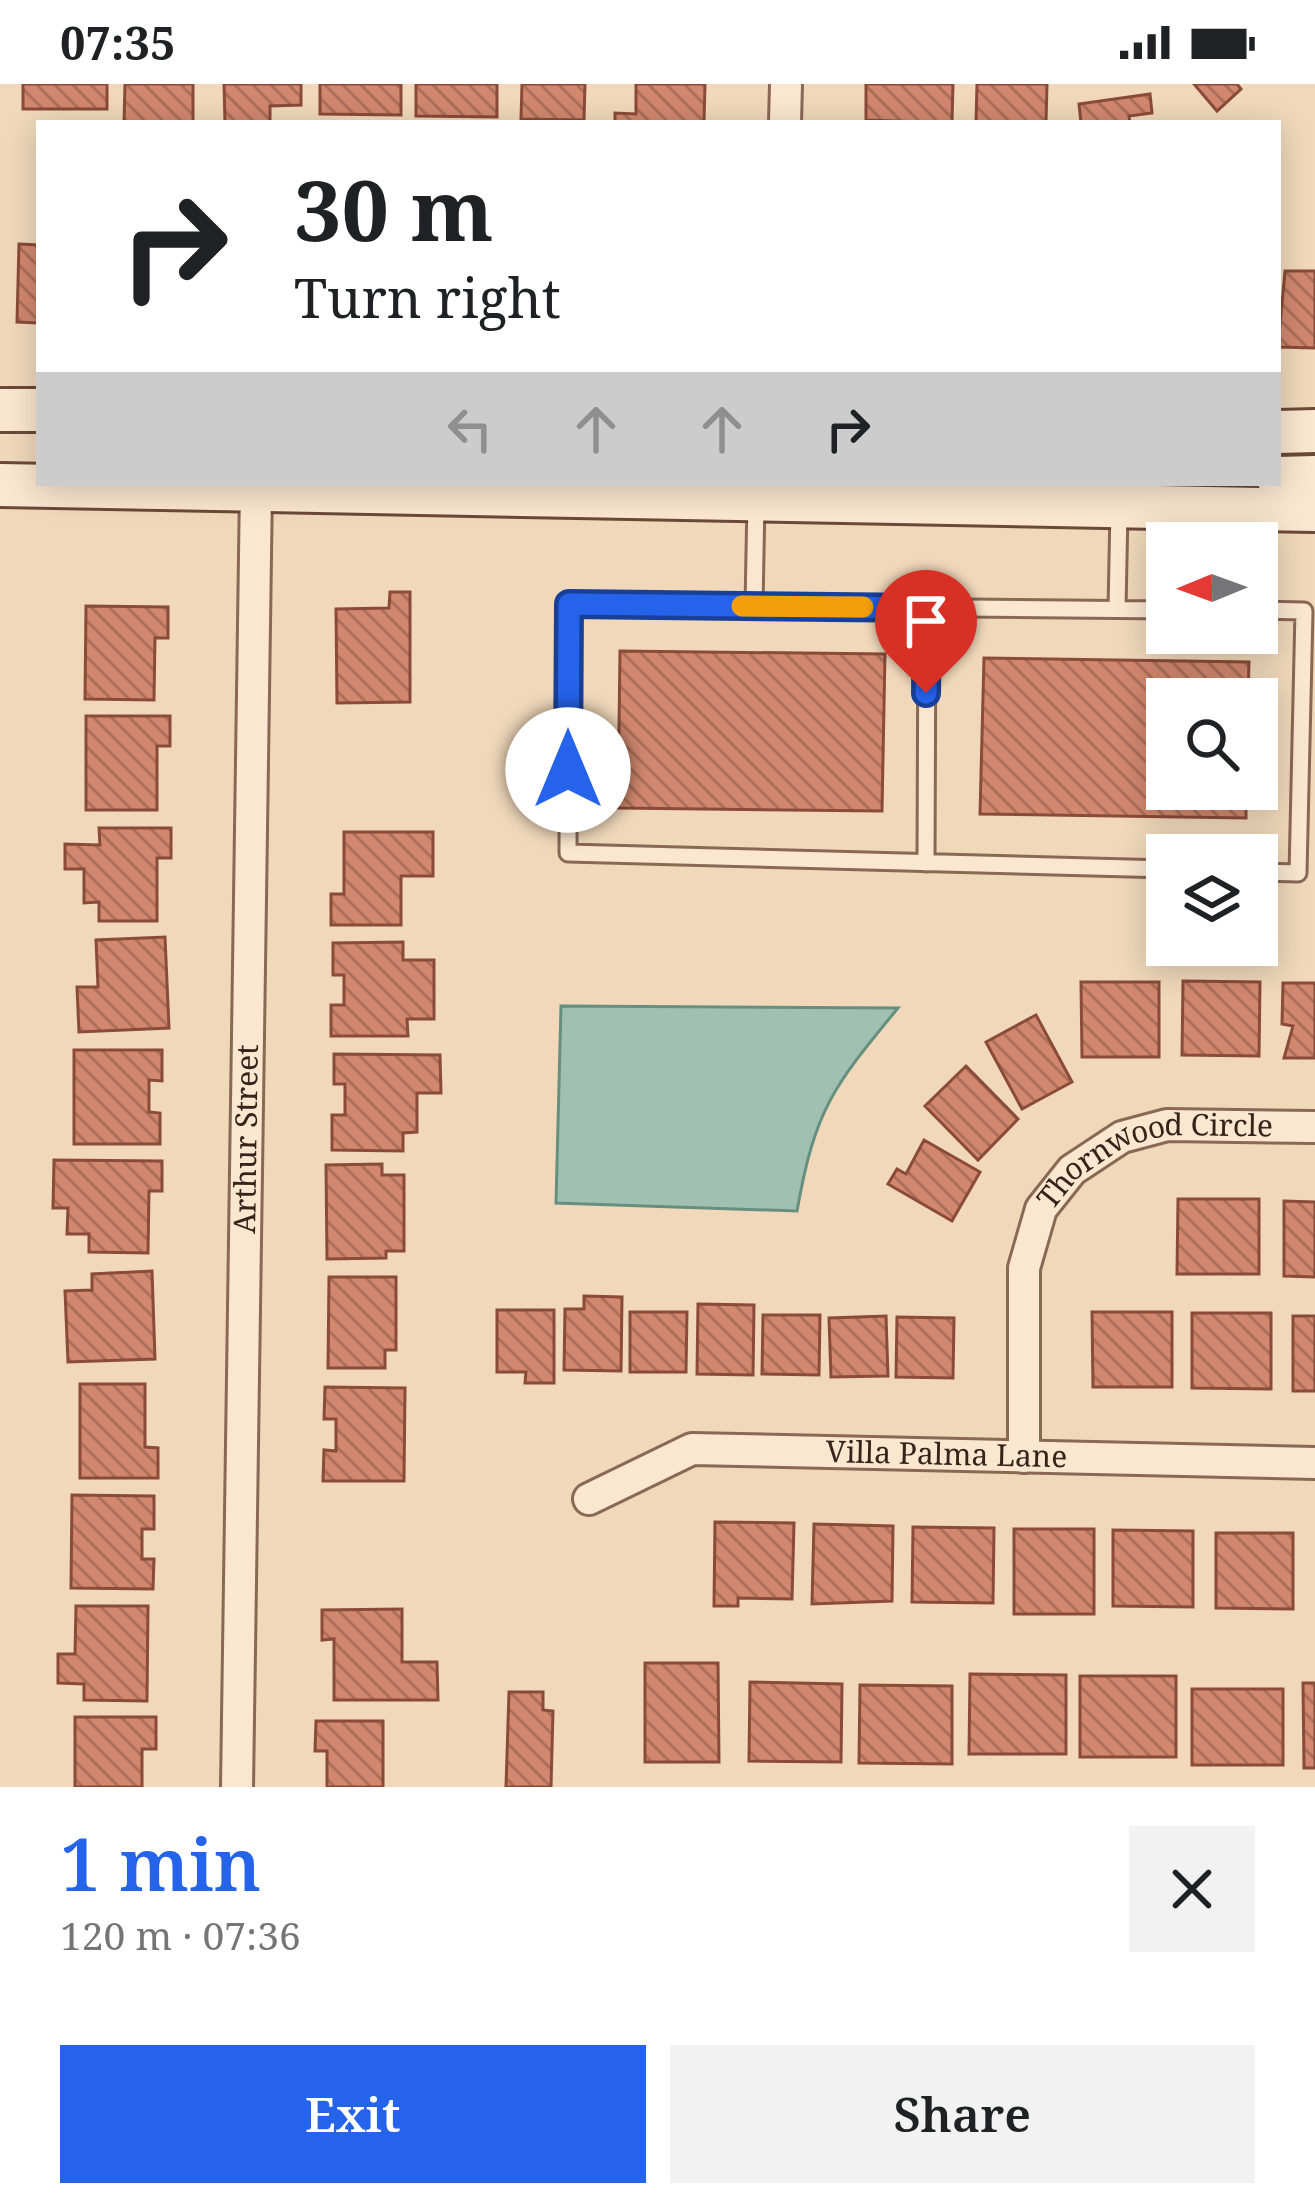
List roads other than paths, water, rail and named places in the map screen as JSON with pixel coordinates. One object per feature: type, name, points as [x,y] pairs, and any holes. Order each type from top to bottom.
[{"type":"main road","points":[[0,410],[36,410]]},
{"type":"main road","points":[[1281,432],[1315,431]]},
{"type":"main road","points":[[1281,478],[1315,477]]},
{"type":"main road","points":[[0,484],[36,485]]},
{"type":"main road","points":[[128,486],[768,490],[1315,510]]},
{"type":"main road","points":[[1138,506],[1231,486]]},
{"type":"street","points":[[785,120],[786,84]]},
{"type":"street","name":"Arthur Street","points":[[237,1787],[256,488]]},
{"type":"street","name":"Thornwood Circle","points":[[1024,1457],[1024,1268],[1041,1209],[1072,1170],[1122,1136],[1167,1125],[1315,1126]]},
{"type":"street","name":"Villa Palma Lane","points":[[590,1499],[692,1449],[1315,1463]]},
{"type":"lane","points":[[754,606],[768,490]]},
{"type":"lane","points":[[1117,609],[1138,506]]},
{"type":"lane","points":[[1146,610],[569,604],[568,853],[1146,868]]},
{"type":"lane","points":[[926,863],[927,608]]},
{"type":"lane","points":[[1278,610],[1304,611],[1298,873],[1278,873]]}]
